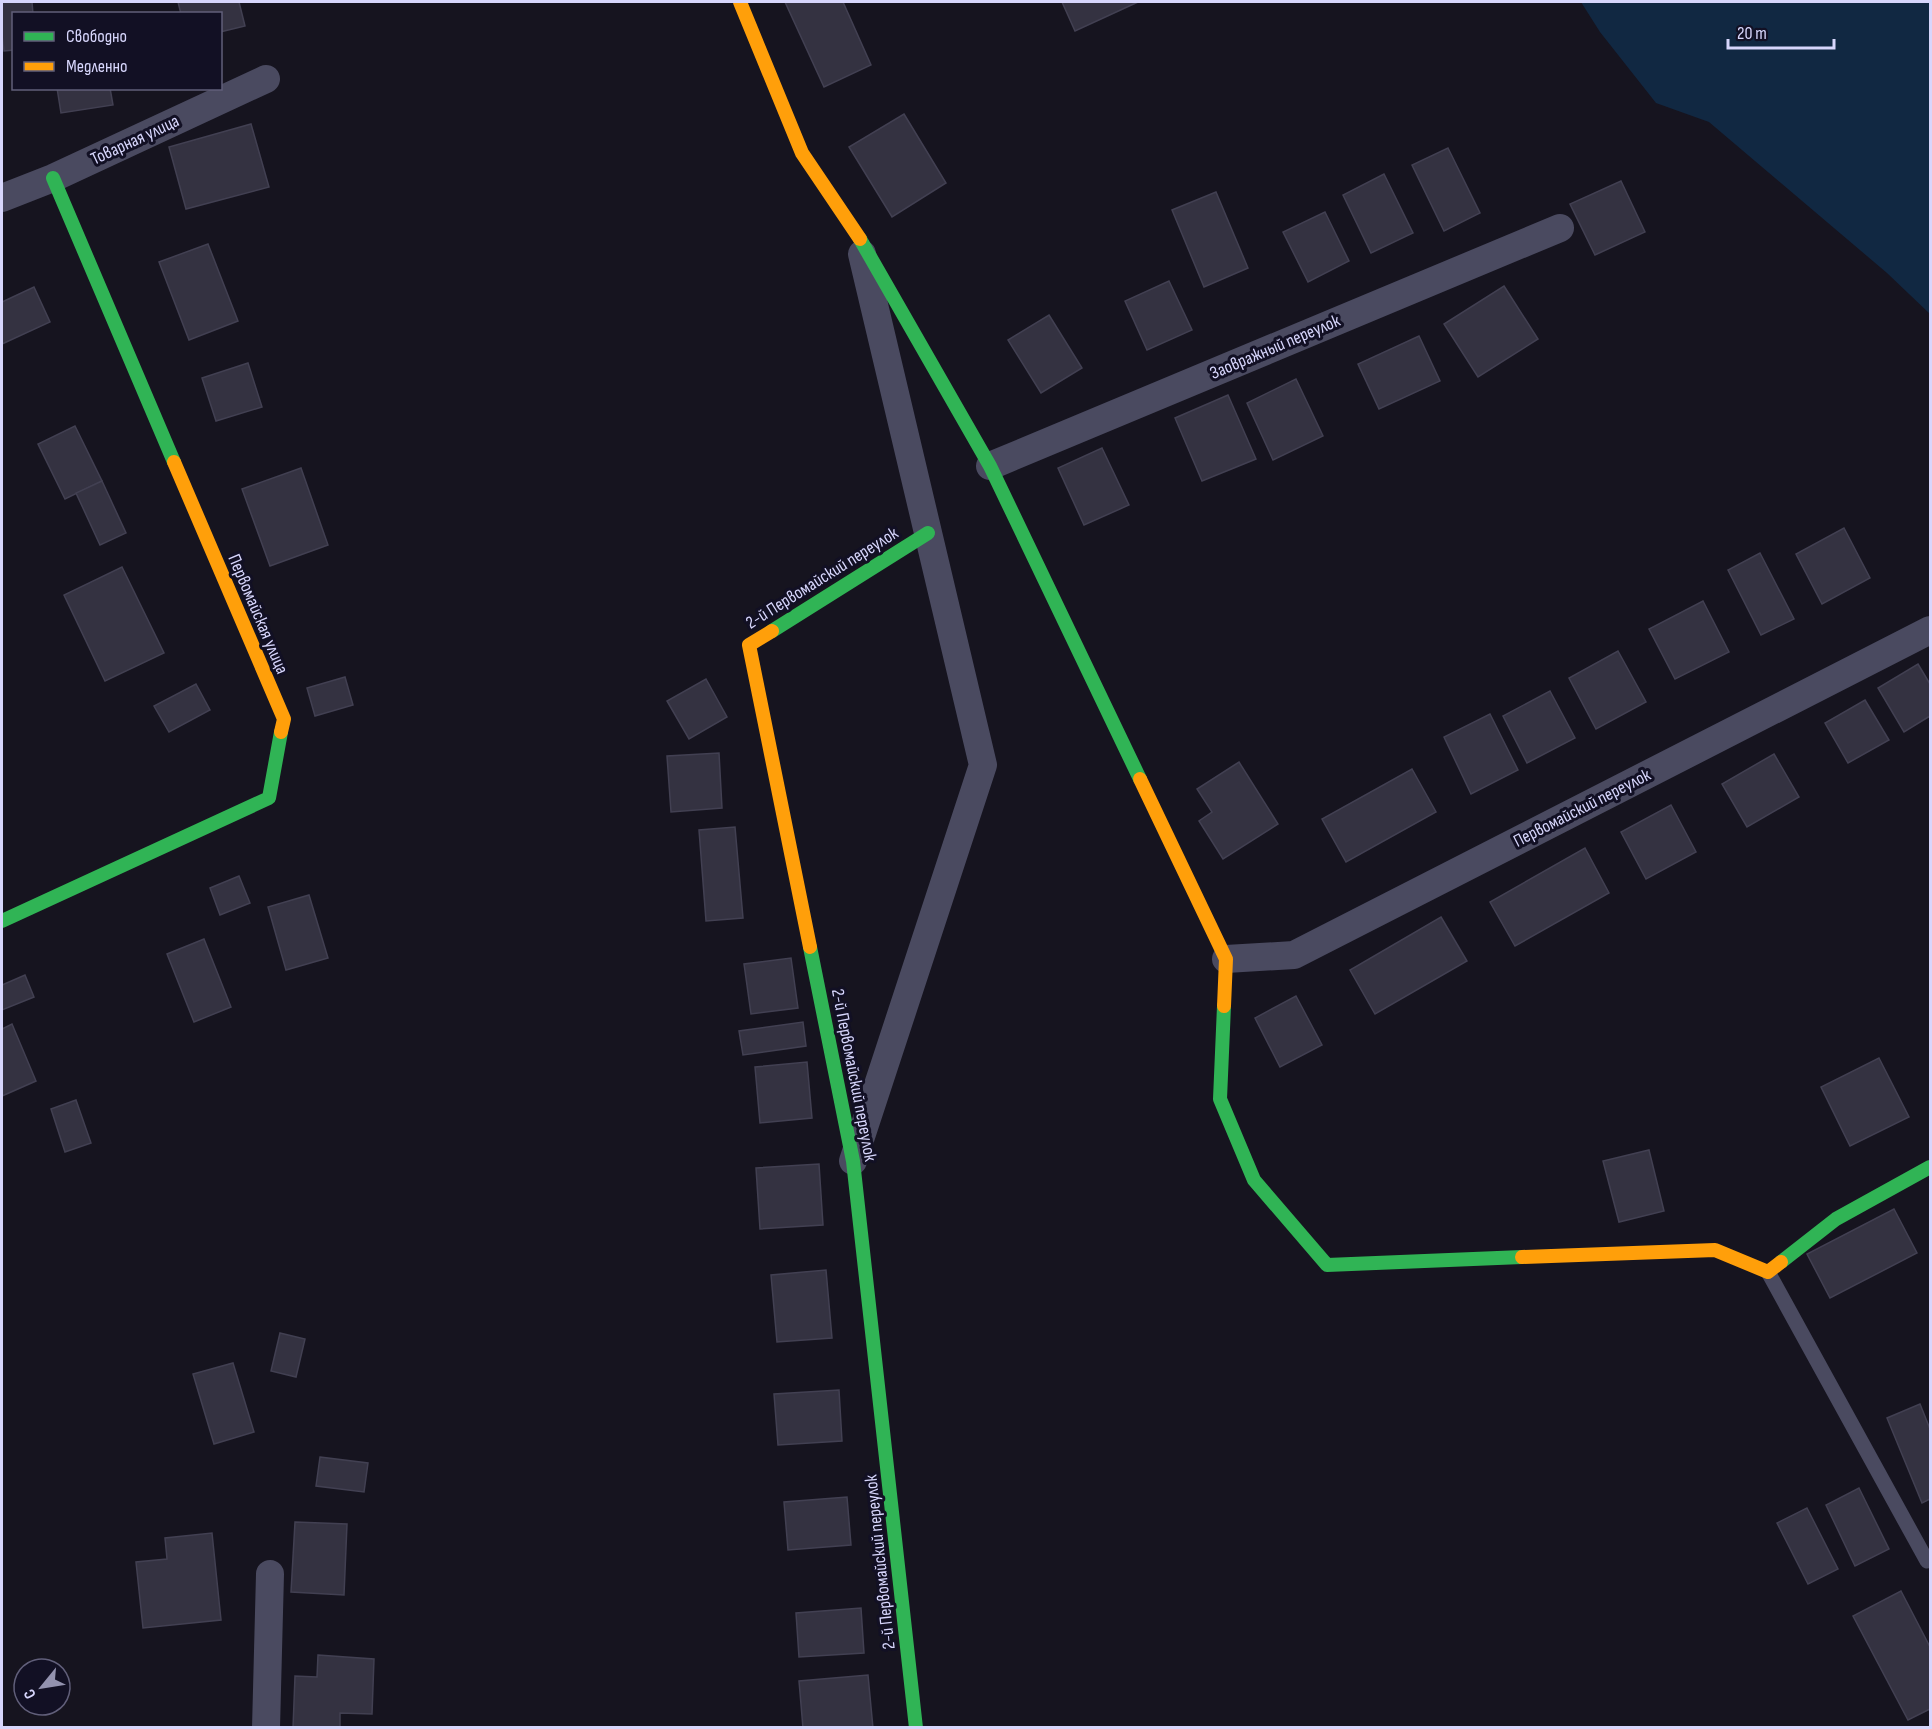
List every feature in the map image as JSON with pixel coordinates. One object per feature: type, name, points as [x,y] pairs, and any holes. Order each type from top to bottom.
[{"type":"street","points":[[740,2],[802,153],[857,234],[990,466],[1226,959],[1220,1099],[1254,1180],[1327,1264],[1715,1250],[1768,1272],[1836,1220],[1930,1167]]},
{"type":"street","name":"Товарная улица","points":[[2,198],[54,178],[266,79]]},
{"type":"street","name":"Первомайская улица","points":[[2,921],[269,798],[284,719],[54,178]]},
{"type":"street","name":"Заовражный переулок","points":[[990,466],[1560,228]]},
{"type":"street","points":[[854,1161],[983,765],[857,234]]},
{"type":"street","name":"2-й Первомайский переулок","points":[[916,1728],[854,1161],[748,645],[928,533]]},
{"type":"street","name":"Первомайский переулок","points":[[1226,959],[1294,955],[1930,630]]},
{"type":"street","points":[[266,1728],[270,1574]]},
{"type":"lane","points":[[1768,1272],[1927,1561]]},
{"type":"water","points":[[1581,2],[1930,2],[1930,314],[1887,273],[1709,122],[1656,103],[1600,32]]},
{"type":"building","points":[[2,2],[32,2],[33,12],[12,12],[12,50],[4,51]]},
{"type":"building","points":[[178,2],[239,2],[245,26],[222,32],[222,12],[180,12]]},
{"type":"building","points":[[785,2],[843,2],[871,65],[824,87]]},
{"type":"building","points":[[1062,2],[1138,2],[1075,31]]},
{"type":"building","points":[[57,90],[110,90],[113,105],[61,113]]},
{"type":"building","points":[[904,114],[946,183],[892,217],[849,147]]},
{"type":"building","points":[[251,124],[269,187],[186,209],[169,147]]},
{"type":"building","points":[[1448,148],[1480,213],[1444,231],[1412,165]]},
{"type":"building","points":[[1384,174],[1413,233],[1371,253],[1343,195]]},
{"type":"building","points":[[1621,181],[1645,232],[1595,255],[1570,204]]},
{"type":"building","points":[[1216,192],[1248,268],[1204,287],[1172,210]]},
{"type":"building","points":[[1325,212],[1349,261],[1308,282],[1283,232]]},
{"type":"building","points":[[208,244],[238,321],[189,340],[159,262]]},
{"type":"building","points":[[1169,281],[1192,330],[1147,350],[1125,301]]},
{"type":"building","points":[[1504,286],[1538,339],[1478,377],[1444,324]]},
{"type":"building","points":[[34,287],[50,322],[2,344],[2,302]]},
{"type":"building","points":[[1049,315],[1082,368],[1041,393],[1008,340]]},
{"type":"building","points":[[1419,336],[1440,381],[1379,409],[1358,364]]},
{"type":"building","points":[[248,363],[262,407],[216,421],[202,378]]},
{"type":"building","points":[[1296,379],[1323,436],[1273,460],[1247,403]]},
{"type":"building","points":[[1228,395],[1256,459],[1202,481],[1175,418]]},
{"type":"building","points":[[75,426],[102,481],[65,499],[38,444]]},
{"type":"building","points":[[1102,448],[1129,505],[1084,525],[1058,468]]},
{"type":"building","points":[[301,468],[328,545],[270,566],[242,489]]},
{"type":"building","points":[[102,481],[126,533],[100,545],[76,493]]},
{"type":"building","points":[[1844,528],[1870,578],[1822,604],[1796,554]]},
{"type":"building","points":[[1760,553],[1794,619],[1761,635],[1728,570]]},
{"type":"building","points":[[122,567],[164,653],[105,681],[64,595]]},
{"type":"building","points":[[1703,601],[1729,652],[1675,679],[1649,629]]},
{"type":"building","points":[[1618,651],[1646,702],[1596,729],[1569,678]]},
{"type":"building","points":[[1918,664],[1930,684],[1930,716],[1904,732],[1878,688]]},
{"type":"building","points":[[345,677],[353,705],[315,716],[307,688]]},
{"type":"building","points":[[706,679],[727,717],[689,739],[667,701]]},
{"type":"building","points":[[196,684],[210,710],[169,732],[154,706]]},
{"type":"building","points":[[1550,691],[1575,738],[1527,763],[1503,716]]},
{"type":"building","points":[[1865,700],[1889,740],[1848,763],[1825,723]]},
{"type":"building","points":[[1490,714],[1518,770],[1471,794],[1444,737]]},
{"type":"building","points":[[719,753],[722,808],[671,812],[667,756]]},
{"type":"building","points":[[1774,754],[1799,797],[1747,827],[1722,784]]},
{"type":"building","points":[[1239,762],[1278,824],[1223,859],[1199,821],[1212,812],[1197,789]]},
{"type":"building","points":[[1412,769],[1436,812],[1346,862],[1322,819]]},
{"type":"building","points":[[1671,805],[1696,852],[1646,879],[1621,832]]},
{"type":"building","points":[[735,827],[743,918],[706,921],[699,830]]},
{"type":"building","points":[[1585,848],[1609,893],[1515,946],[1490,902]]},
{"type":"building","points":[[239,876],[250,903],[220,915],[210,888]]},
{"type":"building","points":[[309,895],[328,958],[286,970],[268,907]]},
{"type":"building","points":[[1441,917],[1467,961],[1375,1014],[1350,970]]},
{"type":"building","points":[[204,939],[231,1007],[194,1022],[167,954]]},
{"type":"building","points":[[791,958],[798,1008],[751,1014],[744,964]]},
{"type":"building","points":[[25,975],[34,997],[2,1010],[2,985]]},
{"type":"building","points":[[1296,996],[1322,1045],[1280,1067],[1255,1018]]},
{"type":"building","points":[[803,1022],[806,1046],[743,1055],[739,1031]]},
{"type":"building","points":[[12,1024],[36,1081],[2,1096],[2,1029]]},
{"type":"building","points":[[1879,1058],[1909,1117],[1850,1146],[1821,1087]]},
{"type":"building","points":[[807,1062],[812,1118],[760,1123],[755,1067]]},
{"type":"building","points":[[76,1100],[91,1143],[65,1152],[51,1109]]},
{"type":"building","points":[[1649,1150],[1664,1211],[1619,1222],[1603,1161]]},
{"type":"building","points":[[819,1164],[823,1225],[760,1229],[756,1168]]},
{"type":"building","points":[[1894,1209],[1917,1253],[1830,1298],[1807,1254]]},
{"type":"building","points":[[826,1270],[832,1338],[777,1342],[771,1275]]},
{"type":"building","points":[[280,1333],[305,1339],[296,1377],[271,1371]]},
{"type":"building","points":[[233,1363],[254,1432],[214,1444],[193,1374]]},
{"type":"building","points":[[839,1390],[842,1441],[778,1445],[774,1394]]},
{"type":"building","points":[[1920,1404],[1930,1429],[1930,1499],[1922,1503],[1887,1418]]},
{"type":"building","points":[[320,1457],[368,1463],[364,1492],[316,1486]]},
{"type":"building","points":[[1859,1488],[1889,1549],[1855,1566],[1826,1505]]},
{"type":"building","points":[[847,1497],[851,1545],[788,1550],[784,1502]]},
{"type":"building","points":[[1807,1508],[1838,1569],[1808,1584],[1777,1523]]},
{"type":"building","points":[[295,1522],[347,1524],[344,1595],[291,1592]]},
{"type":"building","points":[[212,1533],[221,1620],[143,1628],[136,1562],[167,1559],[165,1538]]},
{"type":"building","points":[[1901,1591],[1930,1647],[1930,1709],[1908,1720],[1853,1616]]},
{"type":"building","points":[[861,1608],[864,1653],[799,1657],[796,1613]]},
{"type":"building","points":[[318,1655],[374,1659],[372,1714],[340,1713],[340,1728],[293,1728],[295,1676],[317,1677]]},
{"type":"building","points":[[868,1675],[873,1728],[803,1728],[799,1681]]},
{"type":"traffic: fast","points":[[53,178],[174,462]]},
{"type":"traffic: fast","points":[[860,239],[990,466],[1140,779]]},
{"type":"traffic: fast","points":[[772,631],[928,533]]},
{"type":"traffic: fast","points":[[2,921],[269,798],[281,732]]},
{"type":"traffic: fast","points":[[810,947],[853,1161],[916,1728]]},
{"type":"traffic: fast","points":[[1224,1006],[1220,1099],[1254,1180],[1327,1265],[1522,1257]]},
{"type":"traffic: fast","points":[[1781,1262],[1836,1219],[1930,1167]]},
{"type":"traffic: slow","points":[[740,2],[802,153],[860,239]]},
{"type":"traffic: slow","points":[[174,462],[284,719],[281,732]]},
{"type":"traffic: slow","points":[[772,631],[749,645],[810,947]]},
{"type":"traffic: slow","points":[[1140,779],[1226,959],[1224,1006]]},
{"type":"traffic: slow","points":[[1522,1257],[1715,1250],[1768,1272],[1781,1262]]}]
